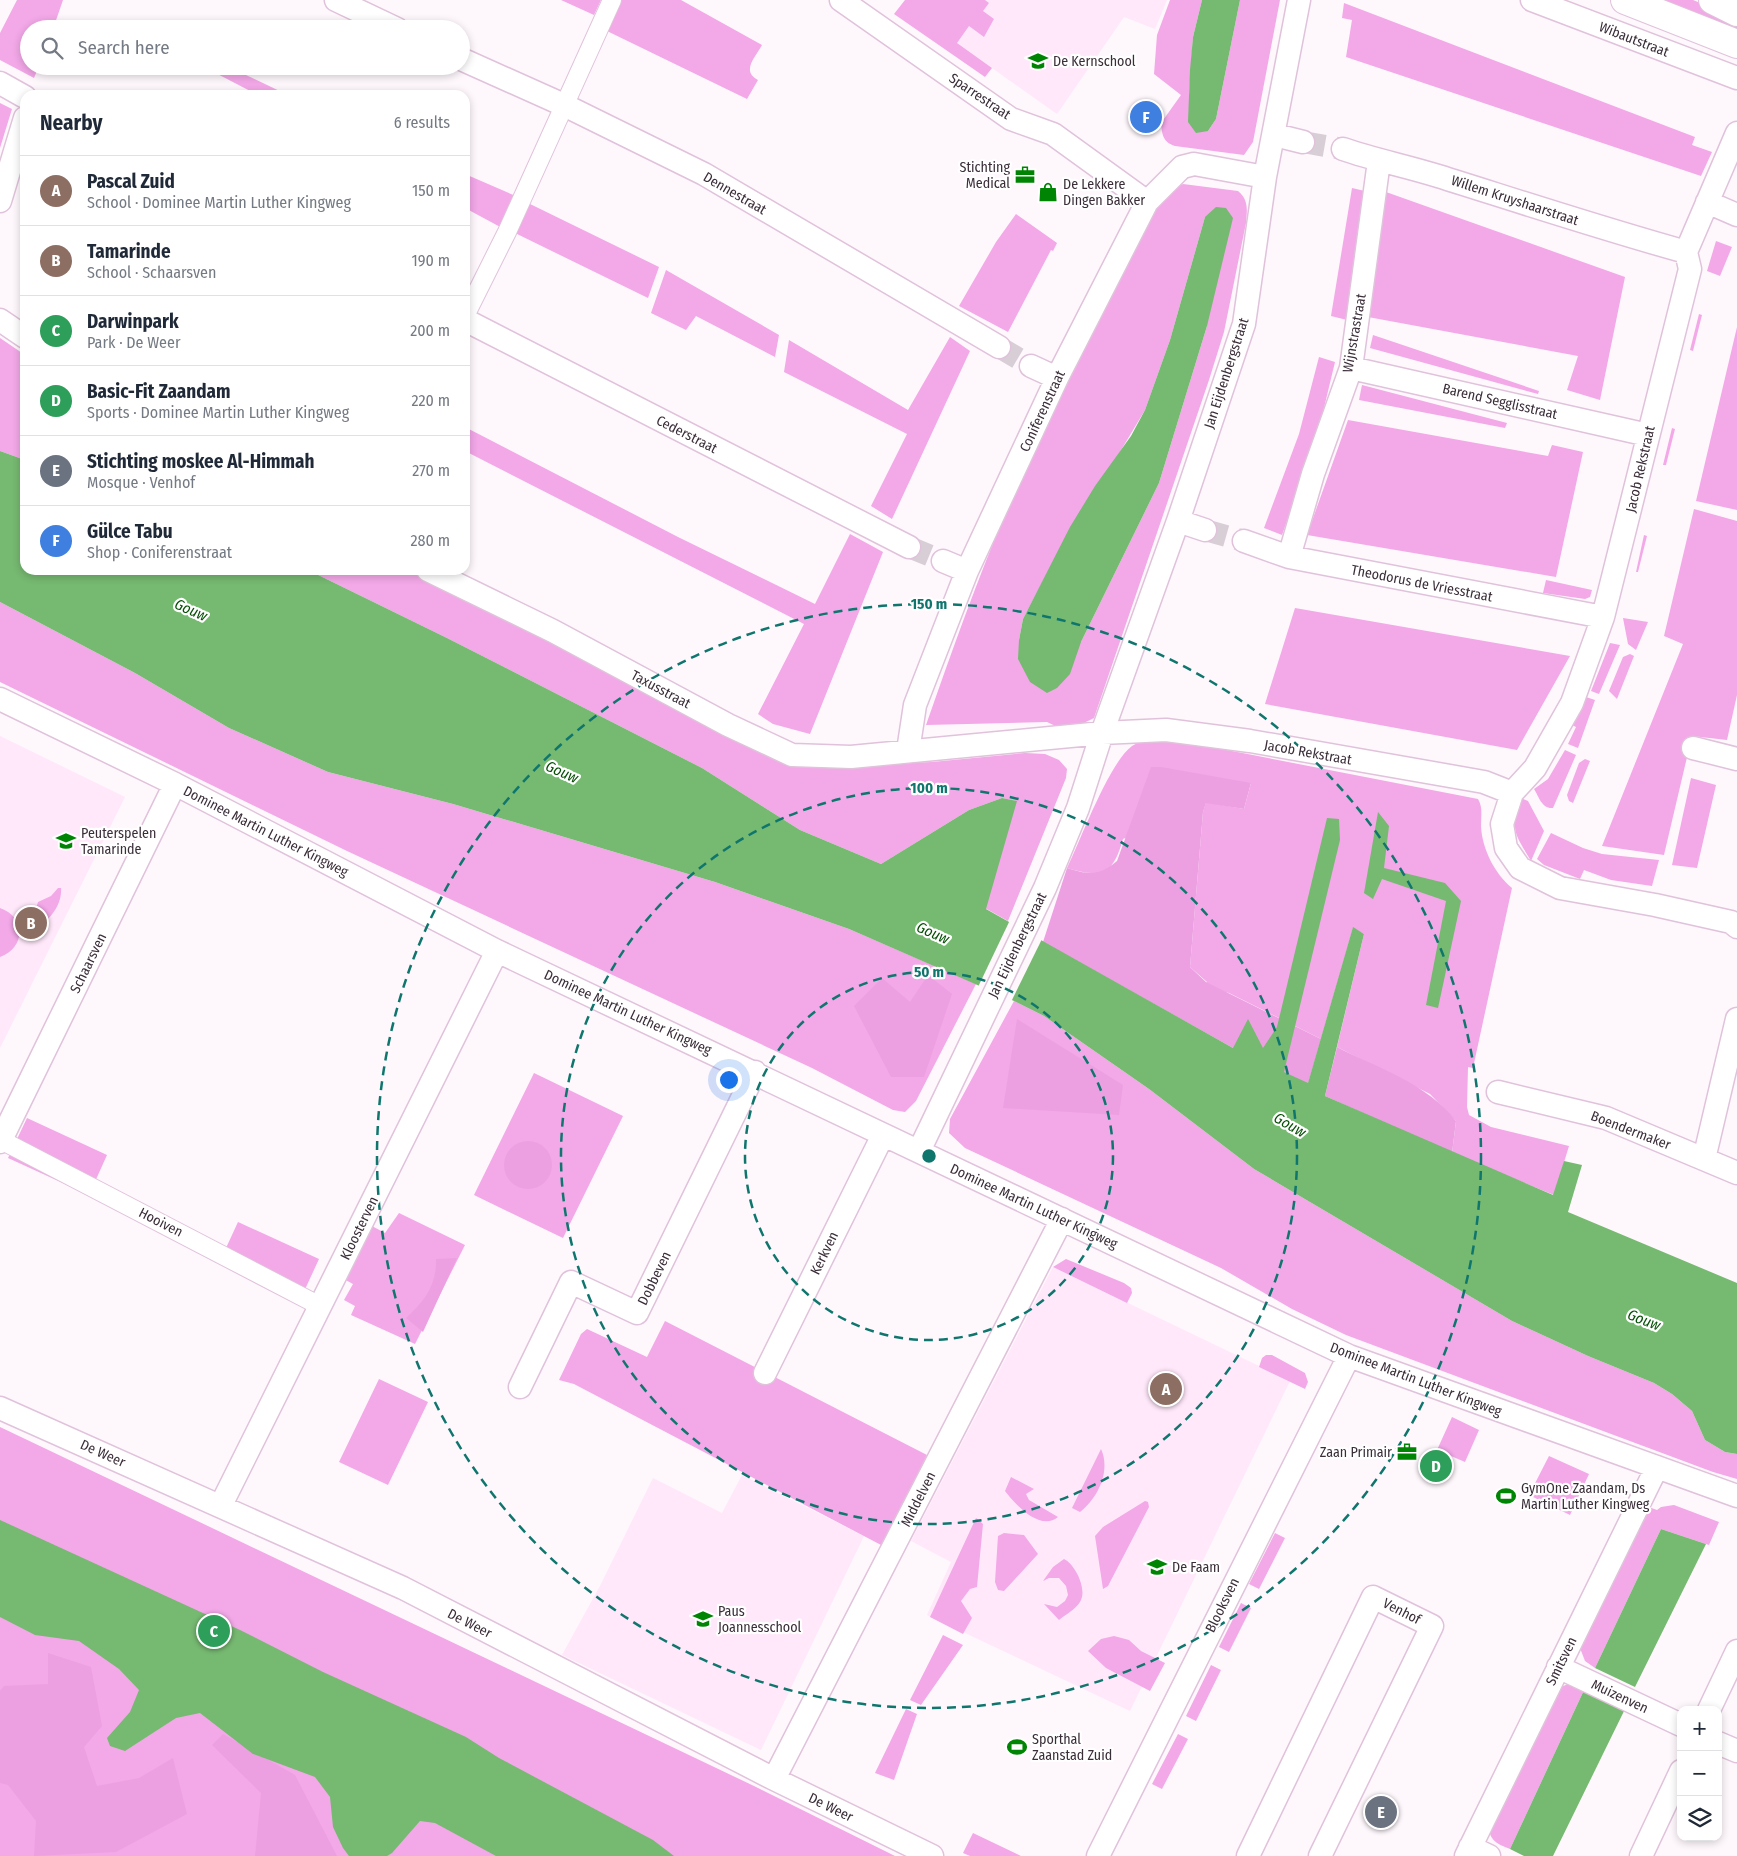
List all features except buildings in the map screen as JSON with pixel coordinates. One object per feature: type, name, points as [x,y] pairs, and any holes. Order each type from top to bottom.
[{"type":"main road","points":[[1625,0],[1737,44]]},
{"type":"main road","points":[[1713,0],[1737,12]]},
{"type":"street","points":[[336,0],[378,20]]},
{"type":"street","points":[[470,306],[508,232],[612,0]]},
{"type":"street","name":"Sparrestraat","points":[[841,0],[1010,118],[1053,134],[1147,202]]},
{"type":"street","name":"Jan Eijdenbergstraat","points":[[919,1151],[1045,888],[1078,808],[1102,733],[1178,521],[1244,324],[1265,177],[1275,135],[1299,0]]},
{"type":"street","name":"Wibautstraat","points":[[1532,0],[1737,78]]},
{"type":"street","name":"Dennestraat","points":[[470,63],[566,106],[704,174],[999,347]]},
{"type":"street","points":[[0,83],[20,94]]},
{"type":"street","name":"Jacob Rekstraat","points":[[1737,133],[1686,252],[1690,268],[1603,617],[1567,714],[1535,768],[1512,793],[1502,824],[1506,848],[1520,868],[1560,888],[1656,905],[1731,922],[1737,927]]},
{"type":"street","points":[[0,201],[20,135]]},
{"type":"street","points":[[1275,135],[1304,142]]},
{"type":"street","name":"Willem Kruyshaarstraat","points":[[1343,149],[1379,161],[1420,170],[1608,230],[1686,252]]},
{"type":"street","name":"Wijnstrastraat","points":[[1289,557],[1312,474],[1351,368],[1379,161]]},
{"type":"street","name":"Coniferenstraat","points":[[908,751],[915,704],[967,571],[1057,378],[1147,202],[1182,168],[1194,164],[1265,177]]},
{"type":"street","points":[[1707,202],[1737,215]]},
{"type":"street","points":[[0,320],[20,334]]},
{"type":"street","name":"Cederstraat","points":[[470,323],[909,547]]},
{"type":"street","points":[[1031,366],[1057,378]]},
{"type":"street","name":"Barend Segglisstraat","points":[[1351,368],[1648,435]]},
{"type":"street","points":[[1178,521],[1205,530]]},
{"type":"street","name":"Theodorus de Vriesstraat","points":[[1244,541],[1289,557],[1603,617]]},
{"type":"street","points":[[942,561],[967,571]]},
{"type":"street","name":"Taxusstraat","points":[[438,575],[552,631],[728,725],[792,755],[851,757],[908,751]]},
{"type":"street","name":"Dominee Martin Luther Kingweg","points":[[0,699],[175,784],[497,951],[1349,1356],[1737,1496]]},
{"type":"street","name":"Jacob Rekstraat","points":[[1102,733],[1166,730],[1250,741],[1484,782],[1512,793]]},
{"type":"street","points":[[908,751],[1102,733]]},
{"type":"street","points":[[1693,748],[1737,759]]},
{"type":"street","name":"Schaarsven","points":[[0,1141],[6,1114],[175,784]]},
{"type":"street","name":"Kloosterven","points":[[221,1505],[497,951]]},
{"type":"street","points":[[1704,1159],[1737,1019]]},
{"type":"street","name":"Dobbeven","points":[[520,1387],[571,1282],[637,1313],[755,1072]]},
{"type":"street","name":"Boendermaker","points":[[1498,1092],[1606,1118],[1737,1173]]},
{"type":"street","name":"Kerkven","points":[[765,1373],[884,1135]]},
{"type":"street","name":"Hooiven","points":[[0,1141],[320,1306]]},
{"type":"street","name":"Middelven","points":[[774,1779],[1062,1220]]},
{"type":"street","name":"Blooksven","points":[[1098,1856],[1349,1356]]},
{"type":"street","name":"De Weer","points":[[0,1408],[221,1505],[403,1588],[774,1779],[932,1856]]},
{"type":"street","name":"Smitsven","points":[[1475,1853],[1558,1667],[1656,1467]]},
{"type":"street","name":"Venhof","points":[[1248,1856],[1373,1597],[1432,1626],[1320,1856]]},
{"type":"street","points":[[1711,1706],[1737,1651]]},
{"type":"street","name":"Muizenven","points":[[1558,1667],[1677,1723]]},
{"type":"street","points":[[1722,1745],[1737,1751]]},
{"type":"street","points":[[1641,1856],[1677,1780]]},
{"type":"shaded area","points":[[17,0],[63,0],[56,20],[20,20],[20,71],[0,60],[0,33]]},
{"type":"shaded area","points":[[561,0],[601,0],[594,15]]},
{"type":"shaded area","points":[[621,0],[681,0],[762,45],[753,59],[750,68],[750,73],[758,80],[747,99],[607,31]]},
{"type":"shaded area","points":[[905,0],[985,0],[989,3],[983,11],[994,19],[984,37],[969,26],[957,43],[992,68],[985,77],[894,14]]},
{"type":"shaded area","name":"De Kernschool","points":[[921,0],[1167,0],[1155,29],[1124,17],[1057,114],[913,12]]},
{"type":"shaded area","points":[[1170,0],[1202,0],[1193,37],[1189,95],[1208,131],[1216,119],[1240,0],[1280,0],[1253,142],[1244,155],[1175,146],[1164,137],[1161,123],[1181,95],[1154,74],[1157,35]]},
{"type":"shaded area","points":[[1660,0],[1693,0],[1737,18],[1737,30]]},
{"type":"shaded area","points":[[1344,3],[1695,137],[1692,145],[1712,152],[1701,176],[1346,57],[1352,20],[1342,18]]},
{"type":"shaded area","points":[[219,75],[246,75],[277,90],[248,90]]},
{"type":"shaded area","points":[[0,103],[12,109],[0,148]]},
{"type":"shaded area","points":[[470,176],[518,197],[504,229],[470,211]]},
{"type":"shaded area","points":[[1183,184],[1238,191],[1246,202],[1246,223],[1224,332],[1094,718],[1076,726],[1065,728],[1047,722],[926,725],[986,561],[1027,464],[1073,368],[1154,211],[1170,191]],"holes":[[[1205,217],[1207,326],[1159,483],[1081,642],[1019,640],[1023,619],[1044,579],[1145,410],[1170,340]]]},
{"type":"shaded area","points":[[1352,188],[1369,192],[1347,320],[1331,316]]},
{"type":"shaded area","points":[[1386,192],[1625,277],[1600,400],[1567,390],[1578,356],[1368,317]]},
{"type":"shaded area","points":[[528,203],[659,267],[648,298],[515,233]]},
{"type":"shaded area","points":[[1016,214],[1057,243],[1053,251],[1051,250],[1008,332],[959,306],[996,242]]},
{"type":"shaded area","points":[[1716,241],[1732,247],[1720,276],[1707,271]]},
{"type":"shaded area","points":[[666,270],[779,335],[775,357],[696,316],[686,330],[651,313]]},
{"type":"shaded area","points":[[1699,314],[1702,315],[1693,351],[1690,350]]},
{"type":"shaded area","points":[[1737,327],[1737,510],[1696,501]]},
{"type":"shaded area","points":[[1373,335],[1539,391],[1538,394],[1370,348]]},
{"type":"shaded area","points":[[950,337],[970,351],[892,519],[871,506],[907,434],[784,372],[789,340],[908,410]]},
{"type":"shaded area","points":[[0,338],[20,352],[20,458],[0,451]]},
{"type":"shaded area","points":[[1319,357],[1335,362],[1317,437],[1282,535],[1264,528],[1299,434]]},
{"type":"shaded area","points":[[1362,385],[1507,423],[1505,428],[1359,400]]},
{"type":"shaded area","points":[[1348,420],[1548,456],[1552,445],[1583,452],[1556,577],[1307,535]]},
{"type":"shaded area","points":[[1672,428],[1675,429],[1666,465],[1663,465]]},
{"type":"shaded area","points":[[470,430],[678,537],[815,604],[850,534],[883,552],[810,734],[773,724],[758,714],[804,624],[470,454]]},
{"type":"shaded area","points":[[1694,509],[1737,521],[1737,695],[1727,740],[1692,736],[1664,855],[1602,846],[1683,644],[1664,636]]},
{"type":"shaded area","points":[[1644,535],[1647,536],[1638,572],[1636,572]]},
{"type":"shaded area","points":[[318,575],[434,575],[458,585],[662,703],[747,745],[832,766],[932,762],[1025,753],[1045,754],[1059,760],[1067,769],[1066,778],[1008,921],[985,908],[1016,801],[1002,798],[969,810],[881,864],[800,830],[702,768],[447,638]]},
{"type":"shaded area","points":[[1546,580],[1592,590],[1590,597],[1585,599],[1543,593]]},
{"type":"shaded area","points":[[0,602],[135,673],[229,728],[328,772],[453,804],[715,882],[849,929],[976,984],[916,1101],[905,1112],[893,1110],[812,1068],[347,851],[0,682]]},
{"type":"shaded area","points":[[1295,608],[1570,656],[1517,750],[1265,704]]},
{"type":"shaded area","points":[[1623,618],[1648,622],[1636,650],[1628,644]]},
{"type":"shaded area","points":[[1610,643],[1620,645],[1599,694],[1591,691]]},
{"type":"shaded area","points":[[1630,654],[1634,656],[1617,699],[1609,691],[1623,657]]},
{"type":"shaded area","points":[[1583,696],[1595,700],[1578,748],[1568,744],[1576,727],[1570,724]]},
{"type":"shaded area","points":[[0,736],[125,797],[0,1048]]},
{"type":"shaded area","points":[[1165,738],[1478,799],[1481,808],[1482,835],[1490,860],[1500,876],[1512,888],[1473,1068],[1468,1067],[1467,1107],[1469,1115],[1491,1127],[1569,1146],[1554,1195],[1452,1153],[1456,1121],[1430,1094],[1337,1047],[1364,934],[1353,928],[1321,1039],[1229,993],[1206,987],[1207,982],[1190,967],[1203,812],[1206,803],[1123,839],[1115,860],[1105,871],[1090,873],[1067,868],[1096,802],[1123,755],[1132,746],[1140,742]],"holes":[[[1251,783],[1244,809],[1207,802]]]},
{"type":"shaded area","points":[[1565,750],[1576,755],[1553,808],[1549,808],[1541,802],[1534,789],[1548,779]]},
{"type":"shaded area","points":[[1585,759],[1590,761],[1573,803],[1569,801],[1567,795],[1579,763]]},
{"type":"shaded area","points":[[1151,767],[1161,767],[1251,783],[1244,809],[1206,803],[1203,812],[1190,967],[1206,982],[1321,1039],[1308,1084],[1233,1048],[1043,942],[1067,868],[1094,873],[1111,866],[1117,861]]},
{"type":"shaded area","points":[[1691,778],[1716,785],[1697,868],[1672,865]]},
{"type":"shaded area","points":[[1521,798],[1528,801],[1544,831],[1531,861],[1517,837],[1515,825]]},
{"type":"shaded area","points":[[1551,833],[1583,848],[1602,854],[1659,860],[1652,886],[1611,880],[1584,870],[1580,879],[1544,865],[1537,859]]},
{"type":"shaded area","points":[[58,888],[61,888],[61,897],[54,912],[48,919],[39,917],[35,912],[38,902],[51,896]]},
{"type":"shaded area","points":[[0,908],[9,912],[15,918],[20,932],[15,946],[0,957]]},
{"type":"shaded area","points":[[928,975],[952,994],[924,1077],[891,1077],[854,1006],[882,978],[910,1002]]},
{"type":"shaded area","points":[[1014,1001],[1044,1016],[1149,1089],[1254,1169],[1512,1321],[1588,1356],[1654,1383],[1672,1394],[1692,1411],[1705,1440],[1725,1452],[1737,1454],[1737,1479],[1713,1472],[1346,1335],[1292,1309],[1221,1268],[965,1148],[949,1133],[950,1119]]},
{"type":"shaded area","points":[[1017,1019],[1123,1085],[1119,1115],[1003,1108]]},
{"type":"shaded area","points":[[1337,1047],[1417,1087],[1445,1108],[1456,1121],[1452,1153],[1325,1096]]},
{"type":"shaded area","points":[[534,1073],[623,1116],[563,1238],[474,1195]]},
{"type":"shaded area","points":[[27,1118],[107,1155],[89,1195],[8,1158]]},
{"type":"shaded area","points":[[523,1141],[533,1141],[545,1148],[552,1160],[552,1170],[545,1182],[533,1189],[523,1189],[515,1185],[508,1178],[504,1170],[504,1160],[508,1152],[515,1145]]},
{"type":"shaded area","points":[[399,1213],[465,1245],[415,1344],[351,1315],[355,1306],[344,1300],[353,1284],[342,1278],[370,1225],[385,1233]]},
{"type":"shaded area","points":[[238,1222],[319,1259],[301,1298],[220,1261]]},
{"type":"shaded area","points":[[457,1258],[423,1332],[406,1318],[424,1299],[432,1285],[436,1259]]},
{"type":"shaded area","points":[[1066,1259],[1124,1283],[1131,1288],[1132,1293],[1127,1303],[1053,1267]]},
{"type":"shaded area","points":[[1053,1267],[1290,1381],[1130,1711],[927,1615],[951,1562],[911,1541]]},
{"type":"shaded area","points":[[665,1321],[927,1455],[883,1546],[574,1384],[559,1380],[581,1334],[587,1329],[647,1357]]},
{"type":"shaded area","points":[[1266,1355],[1272,1355],[1305,1373],[1308,1382],[1305,1389],[1259,1367],[1262,1358]]},
{"type":"shaded area","points":[[379,1379],[428,1402],[388,1485],[339,1462]]},
{"type":"shaded area","points":[[1452,1417],[1479,1430],[1465,1462],[1437,1450]]},
{"type":"shaded area","points":[[0,1427],[754,1786],[895,1856],[0,1856]]},
{"type":"shaded area","points":[[1101,1449],[1104,1457],[1104,1466],[1101,1484],[1092,1499],[1080,1512],[1072,1508]]},
{"type":"shaded area","points":[[1549,1456],[1589,1474],[1570,1515],[1529,1495]]},
{"type":"shaded area","name":"Paus Joannesschool","points":[[742,1475],[864,1536],[761,1750],[562,1655],[601,1584],[653,1478],[722,1513]]},
{"type":"shaded area","points":[[1011,1477],[1034,1489],[1026,1494],[1029,1500],[1058,1517],[1051,1521],[1044,1521],[1036,1519],[1021,1509],[1005,1491]]},
{"type":"shaded area","points":[[1145,1501],[1148,1502],[1149,1507],[1108,1586],[1103,1589],[1095,1536],[1103,1527]]},
{"type":"shaded area","points":[[1674,1505],[1719,1522],[1709,1545],[1661,1529],[1595,1668],[1585,1661],[1580,1648],[1646,1506],[1657,1510],[1661,1507]]},
{"type":"shaded area","points":[[976,1518],[983,1524],[977,1587],[970,1589],[961,1601],[972,1618],[963,1634],[930,1617]]},
{"type":"shaded area","points":[[1004,1533],[1024,1535],[1038,1554],[1004,1591],[998,1590],[995,1582],[998,1536]]},
{"type":"shaded area","points":[[1275,1533],[1285,1538],[1259,1589],[1249,1584]]},
{"type":"shaded area","points":[[1064,1559],[1072,1566],[1079,1578],[1082,1597],[1076,1607],[1059,1620],[1044,1604],[1057,1607],[1065,1601],[1068,1595],[1066,1586],[1059,1578],[1049,1578],[1043,1581],[1053,1567]]},
{"type":"shaded area","points":[[1241,1603],[1251,1608],[1229,1652],[1219,1647]]},
{"type":"shaded area","points":[[943,1635],[963,1645],[921,1705],[910,1700]]},
{"type":"shaded area","points":[[1114,1636],[1129,1640],[1141,1651],[1165,1663],[1150,1691],[1106,1668],[1088,1651],[1101,1639]]},
{"type":"shaded area","points":[[48,1653],[91,1667],[102,1726],[84,1747],[97,1786],[139,1778],[173,1758],[187,1814],[116,1852],[34,1856],[36,1821],[8,1785],[0,1783],[0,1691],[4,1686],[48,1684]]},
{"type":"shaded area","points":[[1211,1665],[1221,1670],[1196,1721],[1186,1716]]},
{"type":"shaded area","points":[[1568,1684],[1585,1688],[1510,1849],[1492,1839],[1489,1826],[1559,1688]]},
{"type":"shaded area","points":[[906,1709],[917,1714],[894,1780],[875,1773]]},
{"type":"shaded area","points":[[223,1734],[295,1775],[337,1856],[255,1856],[261,1793],[212,1745]]},
{"type":"shaded area","points":[[1178,1734],[1188,1739],[1162,1789],[1152,1784]]},
{"type":"shaded area","points":[[973,1833],[1021,1856],[970,1856],[963,1853]]},
{"type":"water","points":[[1202,0],[1240,0],[1216,119],[1208,131],[1196,133],[1188,122],[1190,70],[1193,37]]},
{"type":"water","points":[[1216,207],[1226,208],[1233,218],[1207,326],[1159,483],[1081,642],[1070,674],[1057,688],[1047,693],[1030,682],[1018,659],[1023,619],[1070,527],[1095,486],[1131,436],[1145,410],[1170,340],[1205,217]]},
{"type":"water","name":"Gouw","points":[[0,451],[20,458],[20,575],[318,575],[447,638],[702,768],[800,830],[881,864],[969,810],[1002,798],[1017,801],[986,909],[1233,1048],[1248,1019],[1263,1048],[1277,1027],[1327,818],[1339,819],[1340,840],[1284,1072],[1308,1083],[1353,927],[1364,934],[1325,1096],[1553,1195],[1564,1161],[1582,1165],[1568,1212],[1737,1283],[1737,1454],[1725,1452],[1705,1440],[1692,1411],[1672,1394],[1654,1383],[1588,1356],[1512,1321],[1254,1169],[1149,1089],[1044,1016],[1014,1001],[849,929],[715,882],[453,804],[328,772],[229,728],[135,673],[0,602]]},
{"type":"water","points":[[1378,812],[1389,826],[1384,868],[1445,883],[1461,901],[1438,1008],[1426,1005],[1446,901],[1382,879],[1373,899],[1364,893]]},
{"type":"water","points":[[0,1520],[240,1630],[323,1672],[466,1737],[499,1758],[653,1840],[674,1856],[496,1856],[435,1823],[420,1821],[392,1853],[387,1856],[349,1856],[333,1827],[330,1797],[315,1777],[253,1754],[200,1713],[176,1718],[125,1751],[110,1746],[107,1738],[130,1712],[139,1690],[119,1669],[79,1641],[35,1635],[0,1617]]},
{"type":"water","points":[[1661,1529],[1706,1544],[1635,1687],[1595,1668]]},
{"type":"water","points":[[1585,1688],[1626,1707],[1553,1856],[1524,1856],[1510,1849]]},
{"type":"pier","points":[[1010,920],[1042,939],[1011,1002],[978,987]]},
{"type":"tunnel","points":[[1303,142],[1343,149]]},
{"type":"tunnel","points":[[999,347],[1031,366]]},
{"type":"tunnel","points":[[1205,530],[1244,541]]},
{"type":"tunnel","points":[[909,547],[943,561]]},
{"type":"place","name":"De Kernschool","points":[[1038,61]]},
{"type":"place","name":"Gülce Tabu","points":[[1146,117]]},
{"type":"place","name":"Stichting Medical","points":[[1025,175]]},
{"type":"place","name":"De Lekkere Dingen Bakker","points":[[1048,192]]},
{"type":"place","name":"Peuterspelen Tamarinde","points":[[66,841]]},
{"type":"place","name":"Tamarinde","points":[[31,923]]},
{"type":"place","name":"Pascal Zuid","points":[[1166,1389]]},
{"type":"place","name":"Zaan Primair","points":[[1407,1452]]},
{"type":"place","name":"Basic-Fit Zaandam","points":[[1436,1466]]},
{"type":"place","name":"GymOne Zaandam, Ds Martin Luther Kingweg","points":[[1506,1496]]},
{"type":"place","name":"De Faam","points":[[1157,1567]]},
{"type":"place","name":"Paus Joannesschool","points":[[703,1619]]},
{"type":"place","name":"Darwinpark","points":[[214,1631]]},
{"type":"place","name":"Sporthal Zaanstad Zuid","points":[[1017,1747]]},
{"type":"place","name":"Stichting moskee Al-Himmah","points":[[1381,1812]]}]
